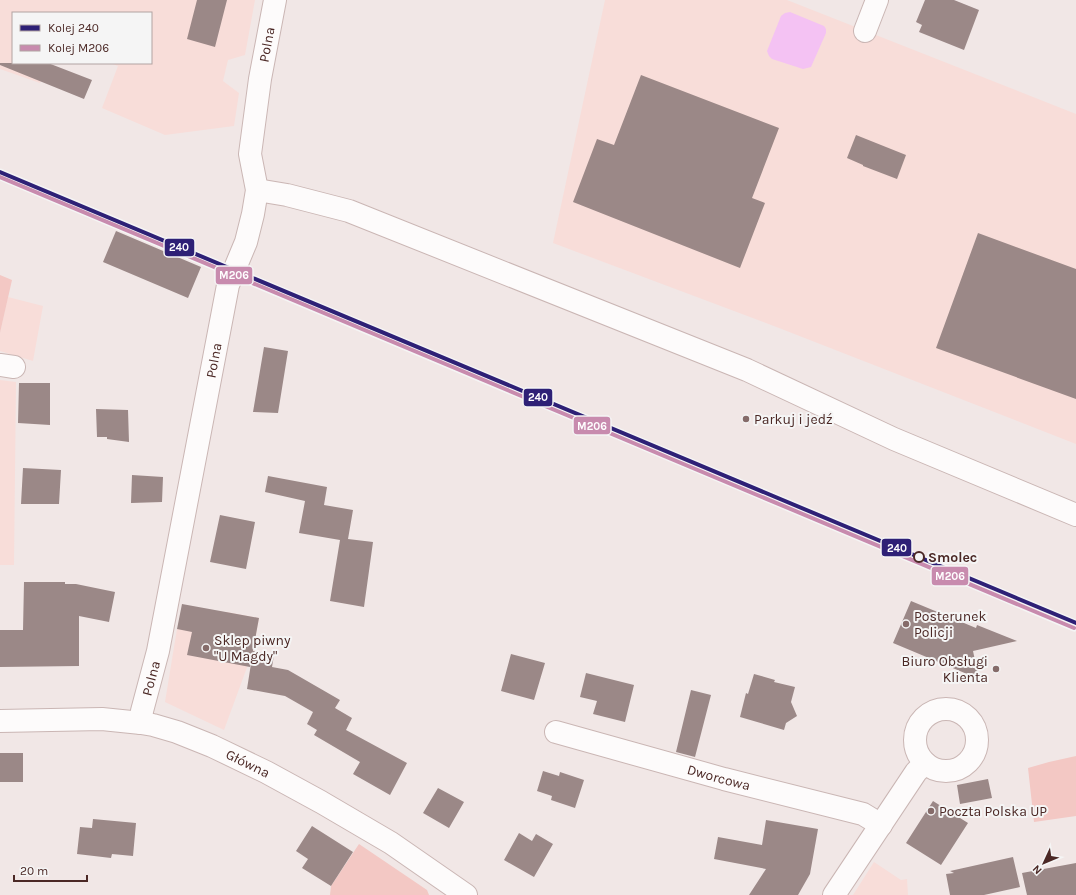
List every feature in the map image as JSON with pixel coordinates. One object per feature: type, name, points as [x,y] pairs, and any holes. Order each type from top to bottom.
[{"type":"street","name":"Polna","points":[[141,723],[142,711],[158,651],[228,285],[246,242],[253,214],[257,190],[250,154],[260,78],[275,0]]},
{"type":"street","points":[[865,31],[876,0]]},
{"type":"street","points":[[257,190],[287,195],[349,211],[747,370],[894,439],[1076,516]]},
{"type":"street","name":"Główna","points":[[0,721],[102,720],[141,723],[177,732],[212,746],[287,783],[321,802],[391,843],[466,895]]},
{"type":"street","name":"Dworcowa","points":[[556,732],[724,779],[863,814],[881,825]]},
{"type":"street","points":[[834,895],[916,772],[925,763]]},
{"type":"shaded area","points":[[0,0],[255,0],[245,55],[228,60],[223,81],[239,93],[234,126],[165,135],[102,108],[118,66],[113,64],[152,64],[152,12],[12,12],[12,64],[48,64],[40,83],[0,69]]},
{"type":"shaded area","points":[[605,0],[787,0],[1076,114],[1076,444],[779,328],[553,243]]},
{"type":"shaded area","points":[[790,12],[824,26],[826,29],[826,33],[811,67],[803,69],[772,59],[767,51],[781,16]]},
{"type":"shaded area","points":[[0,275],[12,280],[0,333]]},
{"type":"shaded area","points":[[8,297],[43,306],[33,361],[0,351],[0,333]]},
{"type":"shaded area","points":[[0,380],[16,382],[14,565],[0,565]]},
{"type":"shaded area","points":[[227,612],[259,618],[253,651],[224,730],[165,702],[177,629]]},
{"type":"shaded area","points":[[1076,756],[1076,816],[1034,822],[1028,768]]},
{"type":"shaded area","points":[[359,844],[427,890],[429,895],[330,895],[331,886]]},
{"type":"shaded area","points":[[874,862],[901,880],[907,879],[908,895],[853,895]]},
{"type":"building","points":[[197,0],[227,0],[215,47],[187,39]]},
{"type":"building","points":[[925,0],[954,0],[979,10],[964,50],[919,32],[922,25],[916,22]]},
{"type":"building","points":[[0,63],[51,64],[92,80],[84,99],[0,65]]},
{"type":"building","points":[[641,75],[779,128],[752,198],[765,203],[740,268],[573,202],[597,139],[614,145]]},
{"type":"building","points":[[856,135],[906,155],[897,179],[847,158]]},
{"type":"building","points":[[116,231],[201,267],[188,298],[103,262]]},
{"type":"building","points":[[978,233],[1076,269],[1076,399],[936,348]]},
{"type":"building","points":[[264,347],[288,351],[278,413],[253,412]]},
{"type":"building","points":[[19,383],[50,383],[50,425],[18,423]]},
{"type":"building","points":[[96,409],[128,410],[129,442],[107,439],[107,437],[97,437]]},
{"type":"building","points":[[23,468],[61,470],[59,504],[21,504]]},
{"type":"building","points":[[132,475],[163,477],[162,502],[131,503]]},
{"type":"building","points":[[268,476],[327,487],[324,505],[353,510],[348,539],[373,542],[364,607],[330,601],[340,540],[299,533],[305,501],[265,492]]},
{"type":"building","points":[[220,515],[255,522],[246,569],[210,562]]},
{"type":"building","points":[[24,582],[65,582],[65,584],[76,584],[115,592],[109,622],[79,616],[79,666],[0,667],[0,630],[23,630]]},
{"type":"building","points":[[911,601],[976,628],[977,625],[1017,641],[973,651],[979,679],[893,643]]},
{"type":"building","points":[[182,604],[259,618],[250,667],[187,655],[192,632],[177,629]]},
{"type":"building","points":[[253,651],[274,655],[272,667],[288,670],[340,700],[335,708],[352,718],[346,730],[407,763],[390,795],[353,774],[360,762],[314,735],[317,730],[307,724],[313,712],[285,696],[247,689]]},
{"type":"building","points":[[511,654],[545,663],[534,700],[501,691]]},
{"type":"building","points":[[586,673],[634,685],[625,722],[593,714],[597,701],[580,697]]},
{"type":"building","points":[[754,674],[775,680],[774,682],[795,687],[791,702],[797,716],[786,723],[784,730],[740,717],[746,693],[748,694]]},
{"type":"building","points":[[691,690],[711,695],[695,757],[676,752]]},
{"type":"building","points":[[0,753],[23,753],[23,782],[0,782]]},
{"type":"building","points":[[543,771],[559,776],[560,772],[584,780],[575,808],[551,800],[552,796],[537,791]]},
{"type":"building","points":[[988,779],[992,798],[960,804],[957,785]]},
{"type":"building","points":[[438,788],[464,802],[449,828],[423,813]]},
{"type":"building","points":[[933,801],[968,823],[941,865],[906,843]]},
{"type":"building","points":[[93,819],[136,823],[133,856],[112,854],[111,858],[77,854],[80,827],[92,828]]},
{"type":"building","points":[[766,820],[818,829],[810,874],[798,895],[749,895],[766,869],[714,859],[718,837],[762,845]]},
{"type":"building","points":[[312,826],[353,852],[331,886],[302,868],[308,859],[296,851]]},
{"type":"building","points":[[519,833],[532,841],[536,834],[553,844],[534,877],[504,860]]},
{"type":"building","points":[[1013,857],[1020,887],[984,895],[950,895],[946,874],[954,873],[950,871]]},
{"type":"building","points":[[1076,863],[1076,895],[1027,895],[1022,873]]},
{"type":"rail line","name":"240","points":[[0,172],[1076,623]]},
{"type":"rail line","name":"M206","points":[[0,177],[1074,628]]},
{"type":"place","name":"Parkuj i jedź","points":[[746,419]]},
{"type":"place","name":"Smolec","points":[[919,557]]},
{"type":"place","name":"Posterunek Policji","points":[[906,624]]},
{"type":"place","name":"Sklep piwny \"U Magdy\"","points":[[206,648]]},
{"type":"place","name":"Biuro Obsługi Klienta","points":[[996,669]]},
{"type":"place","name":"Poczta Polska UP","points":[[931,811]]}]
